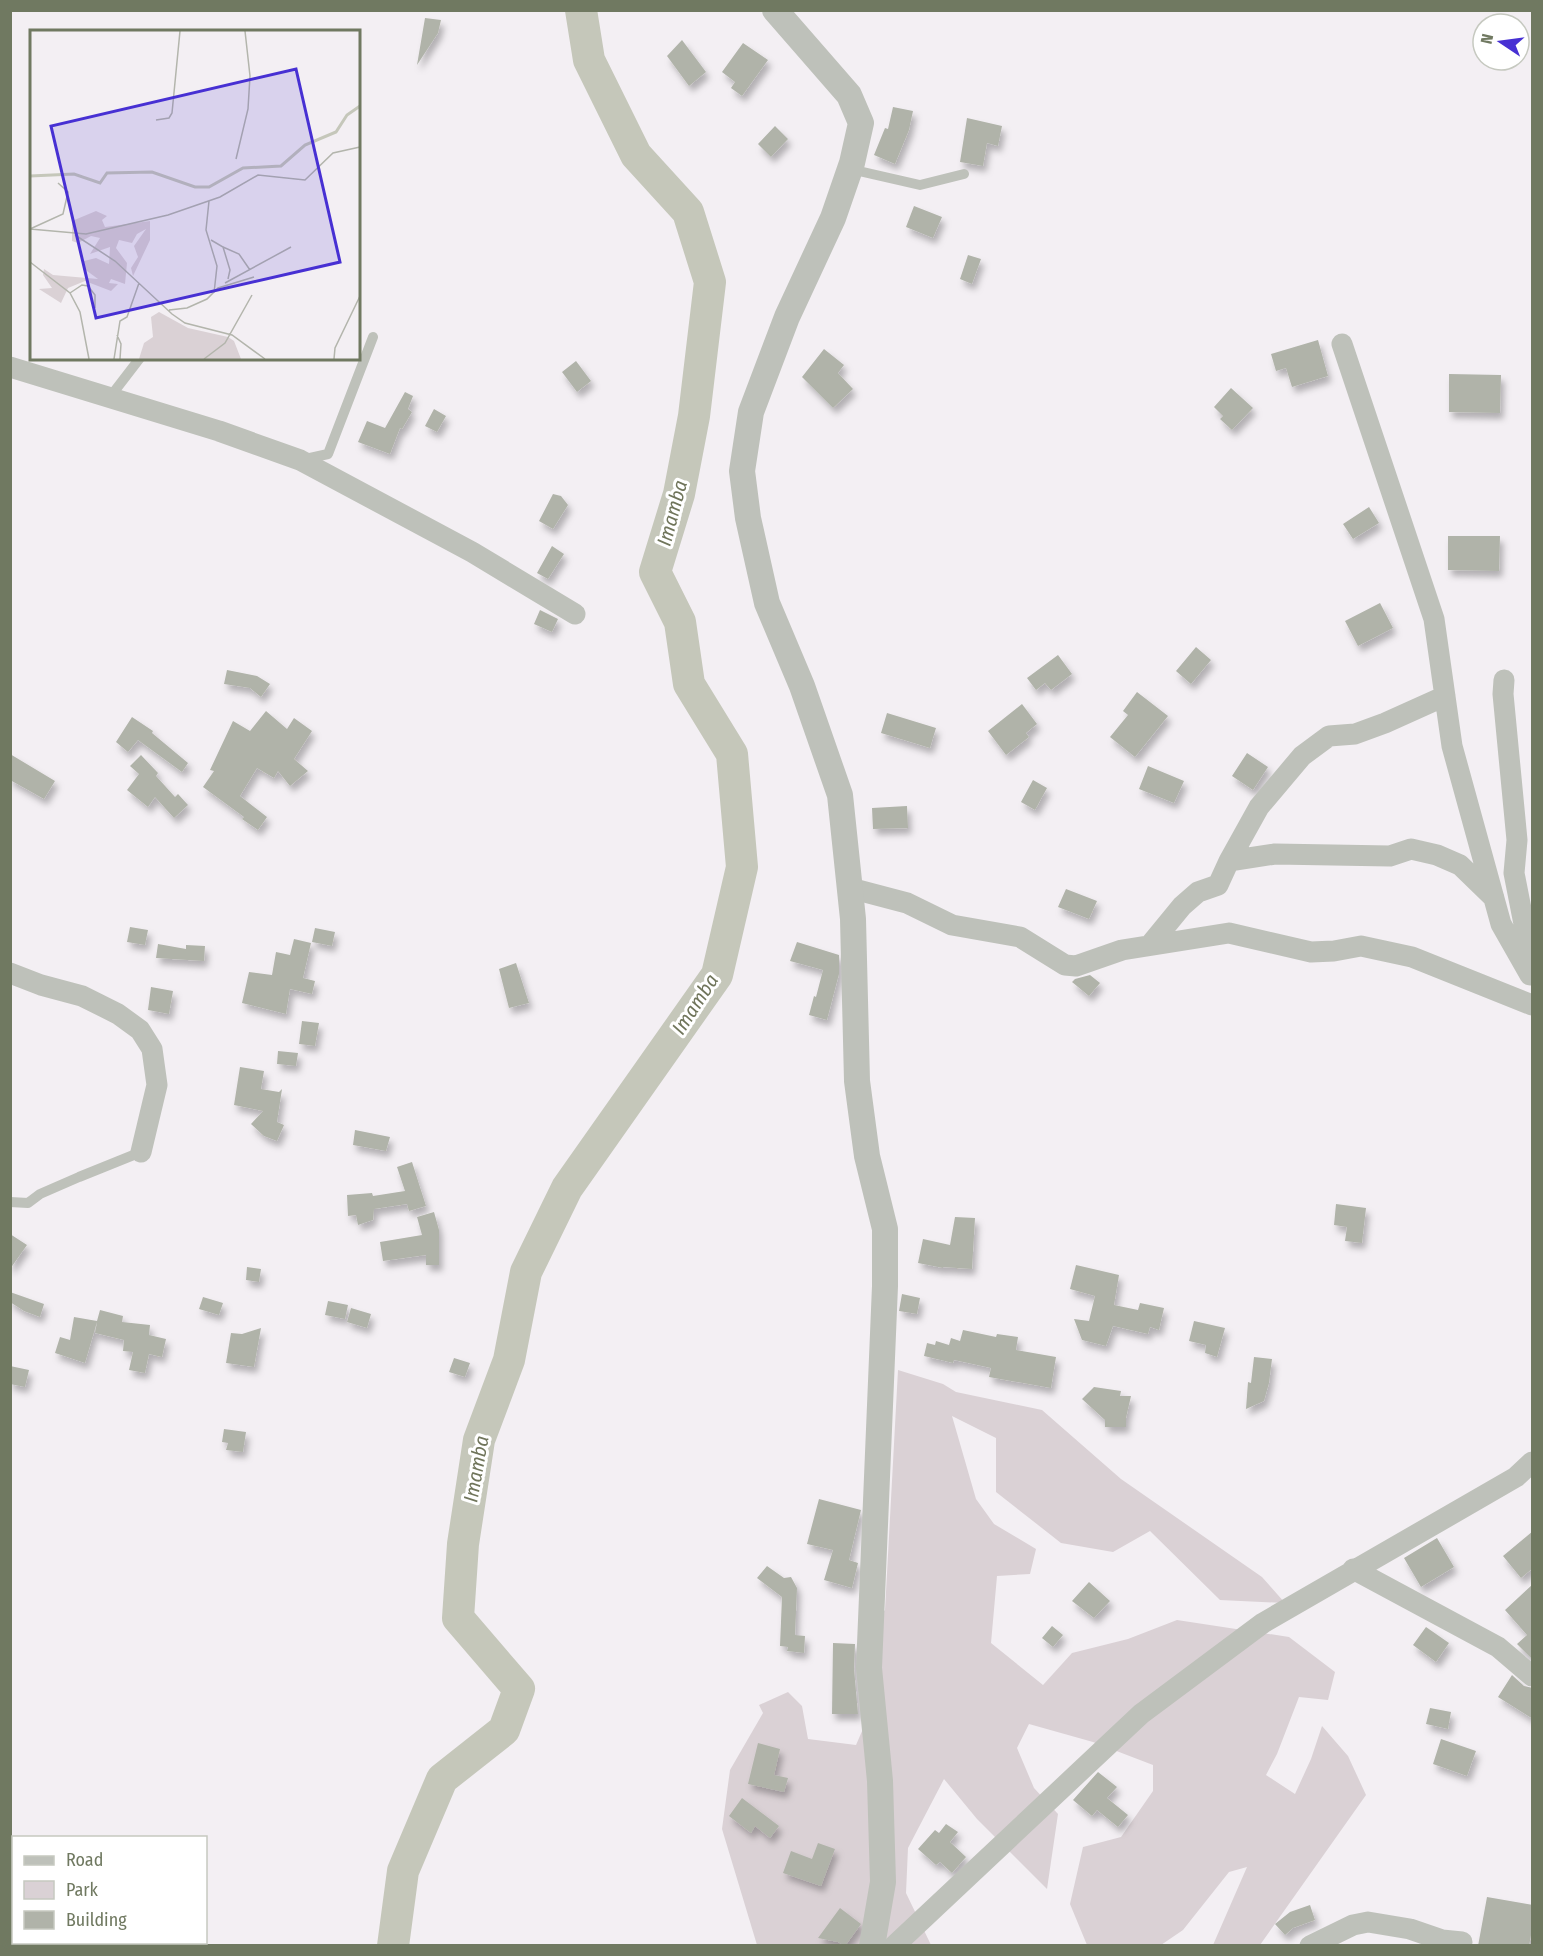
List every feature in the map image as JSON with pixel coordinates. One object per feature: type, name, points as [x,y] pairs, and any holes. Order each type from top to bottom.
[{"type":"street","points":[[774,10],[849,95],[861,123],[833,218],[787,317],[751,412],[742,471],[748,518],[767,603],[802,686],[840,795],[854,930],[857,1081],[867,1156],[885,1229],[885,1286],[868,1668],[880,1781],[883,1882],[872,1946]]},
{"type":"street","points":[[1342,344],[1434,619],[1452,746],[1501,924],[1531,976]]},
{"type":"street","points":[[10,367],[219,430],[300,460],[472,552],[575,614]]},
{"type":"street","points":[[1504,680],[1503,694],[1517,840],[1514,873],[1531,976]]},
{"type":"street","points":[[1150,945],[1182,906],[1198,892],[1218,885],[1259,807],[1302,756],[1329,736],[1355,734],[1445,696]]},
{"type":"street","points":[[1229,861],[1275,854],[1390,856],[1411,849],[1437,855],[1460,865],[1495,898]]},
{"type":"street","points":[[850,888],[907,903],[952,925],[1020,937],[1065,965],[1076,966],[1122,950],[1229,933],[1311,952],[1361,946],[1412,957],[1533,1005]]},
{"type":"street","points":[[10,973],[41,985],[82,996],[118,1014],[140,1030],[152,1049],[157,1085],[141,1152]]},
{"type":"street","points":[[894,1946],[1141,1714],[1263,1623],[1516,1477],[1533,1462]]},
{"type":"street","points":[[1353,1569],[1498,1647],[1533,1676]]},
{"type":"street","points":[[1310,1946],[1353,1925],[1368,1922],[1410,1929],[1442,1940],[1462,1942]]},
{"type":"lane","points":[[849,169],[920,185],[964,174]]},
{"type":"lane","points":[[300,460],[328,454],[374,336]]},
{"type":"lane","points":[[110,397],[138,360]]},
{"type":"lane","points":[[10,1202],[28,1203],[40,1194],[141,1152]]},
{"type":"green space","points":[[898,1370],[943,1384],[956,1392],[1042,1410],[1121,1479],[1262,1577],[1285,1603],[1220,1600],[1150,1531],[1113,1552],[1061,1543],[996,1492],[996,1438],[952,1416],[976,1499],[994,1524],[1036,1549],[1030,1574],[997,1576],[991,1643],[1043,1685],[1072,1653],[1128,1639],[1177,1620],[1289,1637],[1335,1672],[1328,1700],[1299,1697],[1277,1754],[1266,1775],[1295,1794],[1311,1759],[1322,1726],[1348,1756],[1366,1795],[1260,1945],[1213,1945],[1247,1867],[1229,1872],[1183,1930],[1161,1945],[1087,1945],[1070,1904],[1083,1847],[1121,1837],[1153,1791],[1153,1765],[1093,1742],[1029,1724],[1017,1748],[1034,1788],[1058,1814],[1047,1889],[977,1819],[944,1779],[908,1848],[906,1893],[931,1945],[757,1945],[722,1829],[730,1770],[763,1713],[759,1705],[788,1692],[802,1706],[808,1739],[856,1745],[866,1722],[869,1630],[885,1610]]},
{"type":"building","points":[[425,18],[441,20],[438,33],[417,65]]},
{"type":"building","points":[[682,40],[706,72],[689,86],[667,56]]},
{"type":"building","points":[[743,43],[768,60],[742,96],[731,88],[735,82],[722,72]]},
{"type":"building","points":[[893,107],[913,111],[909,130],[895,164],[874,155],[885,128],[888,129]]},
{"type":"building","points":[[967,118],[1002,126],[998,146],[987,143],[983,166],[960,162]]},
{"type":"building","points":[[775,126],[788,139],[771,157],[758,144]]},
{"type":"building","points":[[914,206],[942,217],[933,238],[906,227]]},
{"type":"building","points":[[968,255],[981,259],[972,284],[960,279]]},
{"type":"building","points":[[1318,340],[1328,376],[1292,387],[1286,368],[1276,371],[1271,354]]},
{"type":"building","points":[[824,349],[844,365],[838,373],[853,389],[833,408],[802,377]]},
{"type":"building","points":[[576,361],[591,381],[577,392],[562,372]]},
{"type":"building","points":[[1449,374],[1501,375],[1500,413],[1449,412]]},
{"type":"building","points":[[1231,388],[1253,408],[1232,430],[1220,419],[1223,416],[1214,407]]},
{"type":"building","points":[[405,392],[413,396],[408,409],[412,412],[402,429],[400,428],[390,454],[358,442],[367,421],[385,428]]},
{"type":"building","points":[[434,409],[446,416],[437,432],[425,426]]},
{"type":"building","points":[[553,494],[561,496],[568,505],[553,529],[539,521]]},
{"type":"building","points":[[1369,507],[1379,523],[1353,539],[1343,524]]},
{"type":"building","points":[[1448,536],[1500,536],[1499,571],[1448,570]]},
{"type":"building","points":[[552,546],[564,554],[548,579],[537,573]]},
{"type":"building","points":[[1380,603],[1393,628],[1358,646],[1345,621]]},
{"type":"building","points":[[540,610],[558,619],[552,632],[534,624]]},
{"type":"building","points":[[1196,647],[1211,660],[1191,684],[1176,671]]},
{"type":"building","points":[[1058,655],[1072,674],[1051,690],[1045,683],[1036,690],[1027,678]]},
{"type":"building","points":[[227,670],[257,676],[270,684],[261,697],[250,688],[224,684]]},
{"type":"building","points":[[1137,692],[1168,716],[1135,757],[1110,737],[1128,715],[1123,711]]},
{"type":"building","points":[[1022,704],[1037,724],[1026,733],[1029,737],[1006,755],[988,731]]},
{"type":"building","points":[[266,711],[287,729],[294,718],[312,731],[294,759],[308,771],[290,786],[278,771],[274,778],[257,768],[240,796],[267,817],[258,830],[203,787],[214,771],[210,770],[233,721],[250,731]]},
{"type":"building","points":[[887,713],[936,728],[930,748],[881,733]]},
{"type":"building","points":[[132,717],[153,731],[152,733],[188,763],[182,772],[138,740],[128,752],[116,742]]},
{"type":"building","points":[[1247,753],[1268,767],[1253,790],[1232,776]]},
{"type":"building","points":[[10,754],[55,781],[44,799],[10,780]]},
{"type":"building","points":[[141,755],[158,773],[156,776],[175,797],[178,794],[188,805],[174,818],[155,797],[148,807],[127,790],[139,774],[130,766]]},
{"type":"building","points":[[1148,766],[1184,781],[1174,803],[1139,789]]},
{"type":"building","points":[[1033,780],[1047,788],[1035,810],[1021,802]]},
{"type":"building","points":[[907,806],[908,828],[873,829],[872,808]]},
{"type":"building","points":[[1066,889],[1097,901],[1089,919],[1058,907]]},
{"type":"building","points":[[130,927],[148,930],[145,945],[127,942]]},
{"type":"building","points":[[315,928],[335,932],[332,946],[312,942]]},
{"type":"building","points":[[294,939],[311,943],[303,978],[315,981],[312,994],[290,989],[286,1014],[242,1003],[249,972],[272,975],[276,952],[290,955]]},
{"type":"building","points":[[797,942],[839,955],[839,974],[827,1020],[809,1015],[823,970],[790,961]]},
{"type":"building","points":[[158,944],[186,949],[186,945],[205,946],[204,961],[156,958]]},
{"type":"building","points":[[516,963],[529,1003],[509,1008],[499,969]]},
{"type":"building","points":[[1090,975],[1100,983],[1089,996],[1072,982]]},
{"type":"building","points":[[151,987],[173,991],[169,1014],[148,1010]]},
{"type":"building","points":[[302,1021],[319,1023],[315,1046],[299,1044]]},
{"type":"building","points":[[278,1051],[298,1053],[296,1066],[277,1064]]},
{"type":"building","points":[[240,1067],[264,1071],[261,1089],[279,1092],[282,1089],[277,1122],[284,1125],[277,1141],[264,1136],[251,1124],[263,1111],[234,1105]]},
{"type":"building","points":[[355,1130],[390,1137],[386,1151],[353,1145]]},
{"type":"building","points":[[412,1162],[426,1206],[409,1211],[407,1204],[374,1209],[373,1220],[358,1225],[356,1215],[348,1216],[347,1195],[372,1193],[373,1196],[405,1191],[397,1167]]},
{"type":"building","points":[[1336,1204],[1366,1208],[1362,1243],[1345,1241],[1347,1227],[1334,1225]]},
{"type":"building","points":[[434,1212],[439,1230],[439,1265],[426,1265],[426,1255],[383,1261],[380,1242],[422,1235],[417,1217]]},
{"type":"building","points":[[955,1217],[975,1218],[972,1269],[943,1268],[918,1263],[923,1239],[950,1245]]},
{"type":"building","points":[[10,1234],[27,1245],[10,1269]]},
{"type":"building","points":[[1076,1265],[1119,1275],[1114,1305],[1138,1310],[1140,1303],[1164,1308],[1159,1330],[1150,1327],[1148,1334],[1113,1326],[1106,1346],[1082,1340],[1074,1319],[1089,1321],[1095,1296],[1070,1289]]},
{"type":"building","points":[[247,1267],[261,1269],[259,1282],[246,1280]]},
{"type":"building","points":[[10,1292],[44,1304],[40,1317],[10,1302]]},
{"type":"building","points":[[902,1294],[920,1298],[917,1314],[899,1311]]},
{"type":"building","points":[[203,1297],[223,1303],[219,1315],[199,1309]]},
{"type":"building","points":[[328,1301],[348,1305],[345,1319],[325,1315]]},
{"type":"building","points":[[351,1308],[371,1314],[367,1328],[347,1322]]},
{"type":"building","points":[[100,1310],[123,1316],[122,1322],[150,1325],[149,1335],[166,1339],[162,1357],[149,1354],[145,1373],[129,1370],[133,1352],[123,1351],[124,1340],[95,1333],[97,1322],[85,1363],[55,1353],[60,1337],[70,1340],[74,1317],[97,1321]]},
{"type":"building","points":[[1194,1321],[1225,1328],[1217,1357],[1205,1353],[1206,1345],[1189,1341]]},
{"type":"building","points":[[261,1328],[254,1367],[226,1363],[231,1333],[242,1334]]},
{"type":"building","points":[[963,1330],[996,1337],[997,1334],[1018,1337],[1016,1350],[1056,1357],[1051,1388],[989,1377],[991,1368],[924,1356],[927,1343],[935,1345],[936,1341],[949,1345],[951,1338],[960,1341]]},
{"type":"building","points":[[1254,1357],[1272,1359],[1269,1383],[1264,1401],[1246,1409],[1248,1382],[1251,1383]]},
{"type":"building","points":[[454,1358],[470,1363],[465,1377],[449,1372]]},
{"type":"building","points":[[10,1366],[29,1370],[25,1387],[10,1384]]},
{"type":"building","points":[[1094,1387],[1121,1391],[1120,1396],[1131,1396],[1126,1427],[1105,1427],[1105,1420],[1082,1399]]},
{"type":"building","points":[[224,1429],[246,1432],[243,1452],[226,1450],[228,1443],[222,1442]]},
{"type":"building","points":[[819,1499],[861,1510],[849,1560],[858,1563],[852,1588],[824,1580],[833,1550],[807,1544]]},
{"type":"building","points":[[1533,1531],[1533,1568],[1521,1578],[1503,1556]]},
{"type":"building","points":[[1437,1538],[1454,1567],[1421,1587],[1404,1558]]},
{"type":"building","points":[[767,1566],[784,1578],[791,1577],[797,1588],[795,1635],[805,1636],[804,1653],[787,1651],[788,1647],[780,1646],[782,1597],[757,1578]]},
{"type":"building","points":[[1089,1582],[1110,1601],[1094,1618],[1072,1601]]},
{"type":"building","points":[[1533,1584],[1533,1660],[1517,1644],[1527,1635],[1505,1610]]},
{"type":"building","points":[[1052,1626],[1063,1635],[1053,1647],[1042,1638]]},
{"type":"building","points":[[1426,1627],[1449,1643],[1436,1662],[1413,1645]]},
{"type":"building","points":[[833,1643],[855,1644],[854,1669],[858,1714],[832,1714]]},
{"type":"building","points":[[1512,1675],[1524,1686],[1533,1688],[1533,1719],[1498,1697]]},
{"type":"building","points":[[1430,1708],[1451,1712],[1448,1729],[1426,1724]]},
{"type":"building","points":[[1441,1739],[1476,1751],[1467,1776],[1433,1764]]},
{"type":"building","points":[[758,1743],[780,1749],[774,1775],[788,1778],[784,1792],[748,1784]]},
{"type":"building","points":[[1098,1772],[1117,1787],[1107,1798],[1128,1815],[1118,1827],[1097,1810],[1092,1816],[1073,1800]]},
{"type":"building","points":[[742,1798],[779,1826],[770,1838],[755,1826],[751,1833],[729,1816]]},
{"type":"building","points":[[946,1824],[958,1832],[950,1842],[966,1857],[952,1873],[940,1862],[936,1865],[918,1849],[935,1830],[939,1833]]},
{"type":"building","points":[[818,1843],[835,1849],[821,1886],[783,1873],[791,1851],[812,1859]]},
{"type":"building","points":[[1487,1897],[1533,1905],[1533,1924],[1529,1946],[1478,1946]]},
{"type":"building","points":[[1310,1905],[1315,1920],[1293,1928],[1285,1935],[1275,1924],[1290,1912]]},
{"type":"building","points":[[840,1908],[861,1924],[845,1946],[838,1942],[818,1938]]},
{"type":"waterway","name":"Imamba","points":[[393,1946],[403,1871],[442,1779],[504,1730],[519,1689],[458,1618],[463,1544],[479,1440],[509,1360],[526,1272],[567,1188],[717,975],[742,867],[732,754],[689,684],[680,622],[655,572],[679,494],[694,416],[710,282],[688,212],[636,155],[589,60],[581,10]]}]
